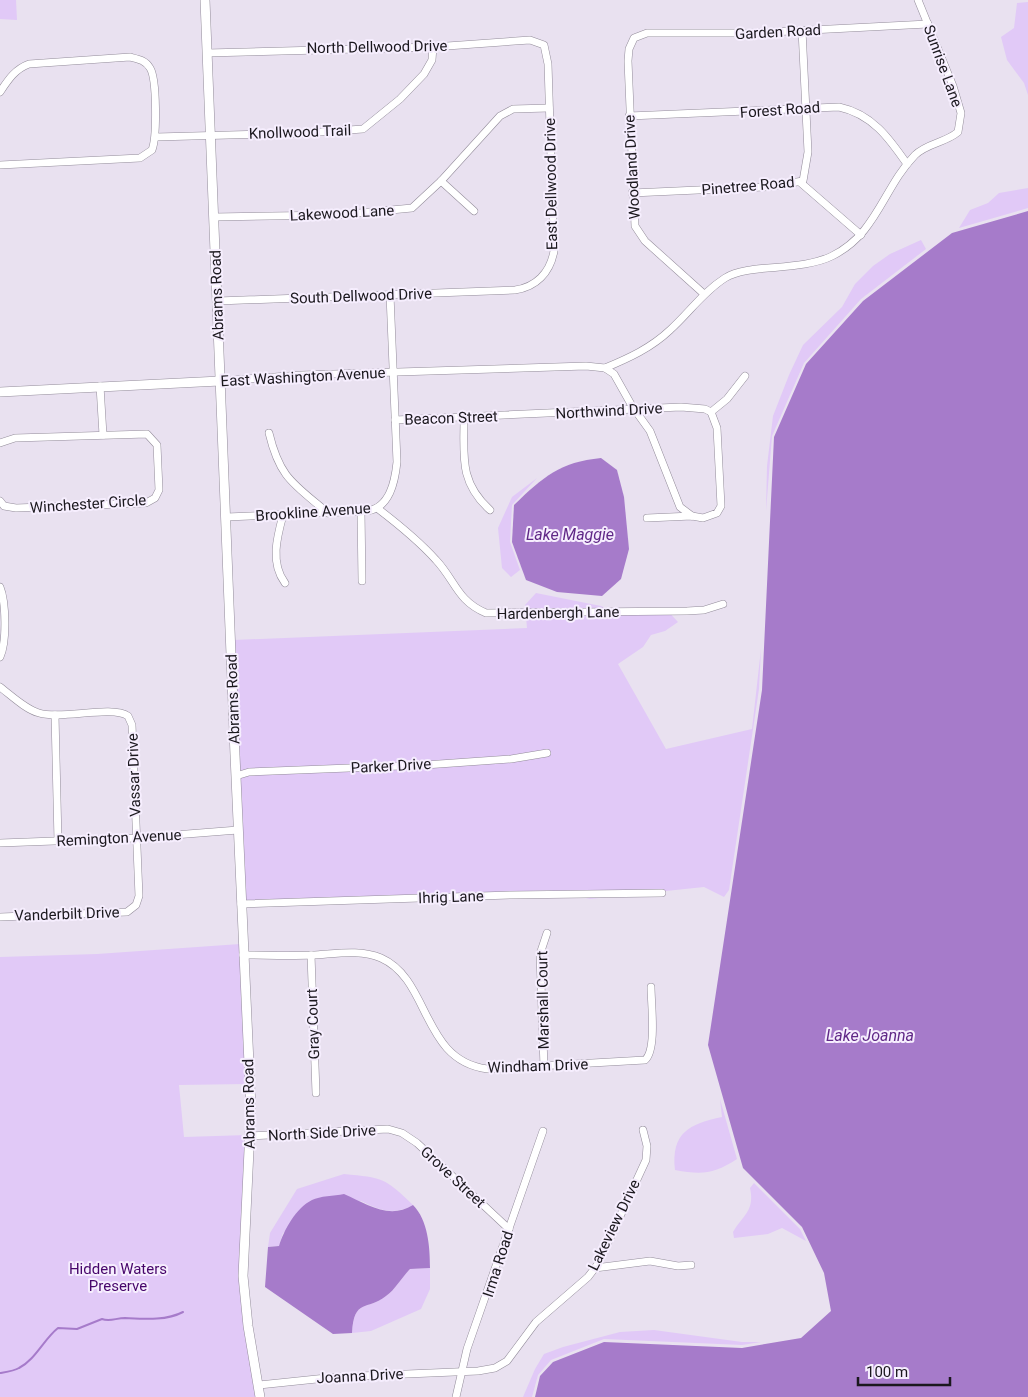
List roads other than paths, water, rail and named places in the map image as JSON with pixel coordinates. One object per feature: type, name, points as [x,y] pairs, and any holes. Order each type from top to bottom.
[{"type":"street","name":"Abrams Road","points":[[206,0],[251,1136],[244,1276],[248,1326],[260,1397]]},
{"type":"street","name":"Sunrise Lane","points":[[907,164],[925,148],[957,133],[961,122],[961,113],[918,0]]},
{"type":"street","name":"Garden Road","points":[[632,42],[638,35],[647,33],[714,34],[928,24]]},
{"type":"street","name":"Pinetree Road","points":[[632,193],[766,187],[801,182],[807,166],[808,152],[802,30]]},
{"type":"street","name":"North Dellwood Drive","points":[[208,53],[433,47],[530,40],[541,42],[544,46]]},
{"type":"street","name":"Woodland Drive","points":[[632,42],[628,61],[633,217],[638,232],[655,251],[704,294]]},
{"type":"street","name":"East Dellwood Drive","points":[[505,291],[530,286],[545,274],[553,260],[555,232],[548,64],[544,46]]},
{"type":"street","name":"Knollwood Trail","points":[[156,137],[362,129],[393,105],[424,74],[432,60],[433,47]]},
{"type":"street","points":[[0,91],[19,68],[35,62],[130,57],[140,59],[149,66],[153,76],[156,137],[152,150],[145,156],[0,164]]},
{"type":"street","name":"Forest Road","points":[[629,116],[805,110],[839,106],[858,112],[876,124],[907,164]]},
{"type":"street","name":"Lakewood Lane","points":[[214,217],[338,215],[406,210],[416,206],[441,181],[500,116],[513,109],[549,108]]},
{"type":"street","points":[[605,368],[626,360],[656,342],[679,322],[704,294],[726,278],[736,274],[806,266],[846,248],[861,235],[907,164]]},
{"type":"street","points":[[441,181],[474,212]]},
{"type":"street","points":[[801,182],[861,235]]},
{"type":"street","name":"South Dellwood Drive","points":[[218,302],[505,291]]},
{"type":"street","name":"Brookline Avenue","points":[[226,517],[360,512],[377,508],[390,492],[396,475],[390,295]]},
{"type":"street","name":"East Washington Avenue","points":[[0,392],[393,372],[586,366],[605,368]]},
{"type":"street","points":[[605,368],[614,374],[650,431],[680,508],[692,516]]},
{"type":"street","points":[[647,518],[692,516],[703,518],[717,513],[721,506],[716,428],[711,412],[727,399],[745,376]]},
{"type":"street","points":[[100,386],[103,435]]},
{"type":"street","name":"Northwind Drive","points":[[507,416],[685,407],[705,409],[711,412]]},
{"type":"street","name":"Beacon Street","points":[[395,420],[507,416]]},
{"type":"street","points":[[464,418],[466,476],[473,493],[490,510]]},
{"type":"street","name":"Winchester Circle","points":[[0,443],[15,438],[143,433],[151,436],[156,441],[159,490],[156,498],[146,503],[16,508],[4,506],[0,501]]},
{"type":"street","points":[[269,433],[274,453],[282,472],[293,485],[328,513]]},
{"type":"street","name":"Hardenbergh Lane","points":[[377,508],[401,526],[436,560],[465,600],[486,613],[687,612],[704,610],[722,604]]},
{"type":"street","points":[[360,512],[362,581]]},
{"type":"street","points":[[283,515],[278,532],[276,559],[279,575],[285,583]]},
{"type":"street","points":[[0,587],[3,594],[5,637],[0,657]]},
{"type":"street","name":"Vassar Drive","points":[[0,688],[34,711],[55,715],[116,713],[128,716],[132,725],[139,896],[133,909]]},
{"type":"street","points":[[55,715],[58,841]]},
{"type":"street","name":"Parker Drive","points":[[236,776],[249,772],[314,771],[472,762],[511,759],[547,753]]},
{"type":"street","name":"Remington Avenue","points":[[0,843],[136,838],[238,830]]},
{"type":"street","name":"Ihrig Lane","points":[[241,904],[511,895],[662,893]]},
{"type":"street","name":"Vanderbilt Drive","points":[[0,917],[126,912],[133,909]]},
{"type":"street","name":"Marshall Court","points":[[544,1067],[540,954],[546,933]]},
{"type":"street","name":"Windham Drive","points":[[244,955],[365,954],[392,964],[406,979],[444,1046],[466,1063],[488,1069],[646,1060],[652,1046],[650,987]]},
{"type":"street","name":"Gray Court","points":[[311,955],[316,1093]]},
{"type":"street","name":"North Side Drive","points":[[251,1136],[394,1130]]},
{"type":"street","name":"Grove Street","points":[[394,1130],[416,1143],[509,1229]]},
{"type":"street","name":"Lakeview Drive","points":[[461,1371],[488,1370],[507,1361],[536,1322],[581,1284],[595,1268],[646,1160],[647,1146],[643,1130]]},
{"type":"street","name":"Irma Road","points":[[456,1397],[461,1371],[543,1131]]},
{"type":"street","points":[[595,1268],[650,1261],[678,1266],[691,1265]]},
{"type":"street","name":"Joanna Drive","points":[[259,1384],[336,1377],[461,1371]]},
{"type":"water","name":"Lake Joanna","points":[[1028,211],[1028,1397],[535,1397],[540,1376],[553,1362],[604,1342],[742,1348],[801,1338],[831,1311],[824,1273],[802,1227],[743,1168],[708,1045],[762,690],[774,437],[806,364],[863,301],[952,233]]},
{"type":"water","name":"Lake Maggie","points":[[601,458],[617,470],[624,497],[629,549],[621,579],[602,596],[557,592],[526,580],[512,542],[514,505],[543,479],[563,467]]},
{"type":"water","points":[[344,1194],[370,1206],[387,1211],[404,1209],[413,1205],[425,1226],[429,1243],[430,1268],[410,1269],[389,1293],[359,1310],[355,1315],[352,1333],[333,1334],[265,1287],[268,1247],[279,1246],[291,1220],[306,1204],[319,1198]]},
{"type":"waterway","points":[[0,1373],[15,1370],[25,1364],[58,1328],[77,1329],[102,1319],[162,1318],[183,1312]]},
{"type":"park label","name":"Hidden Waters Preserve","points":[[118,1278]]}]
